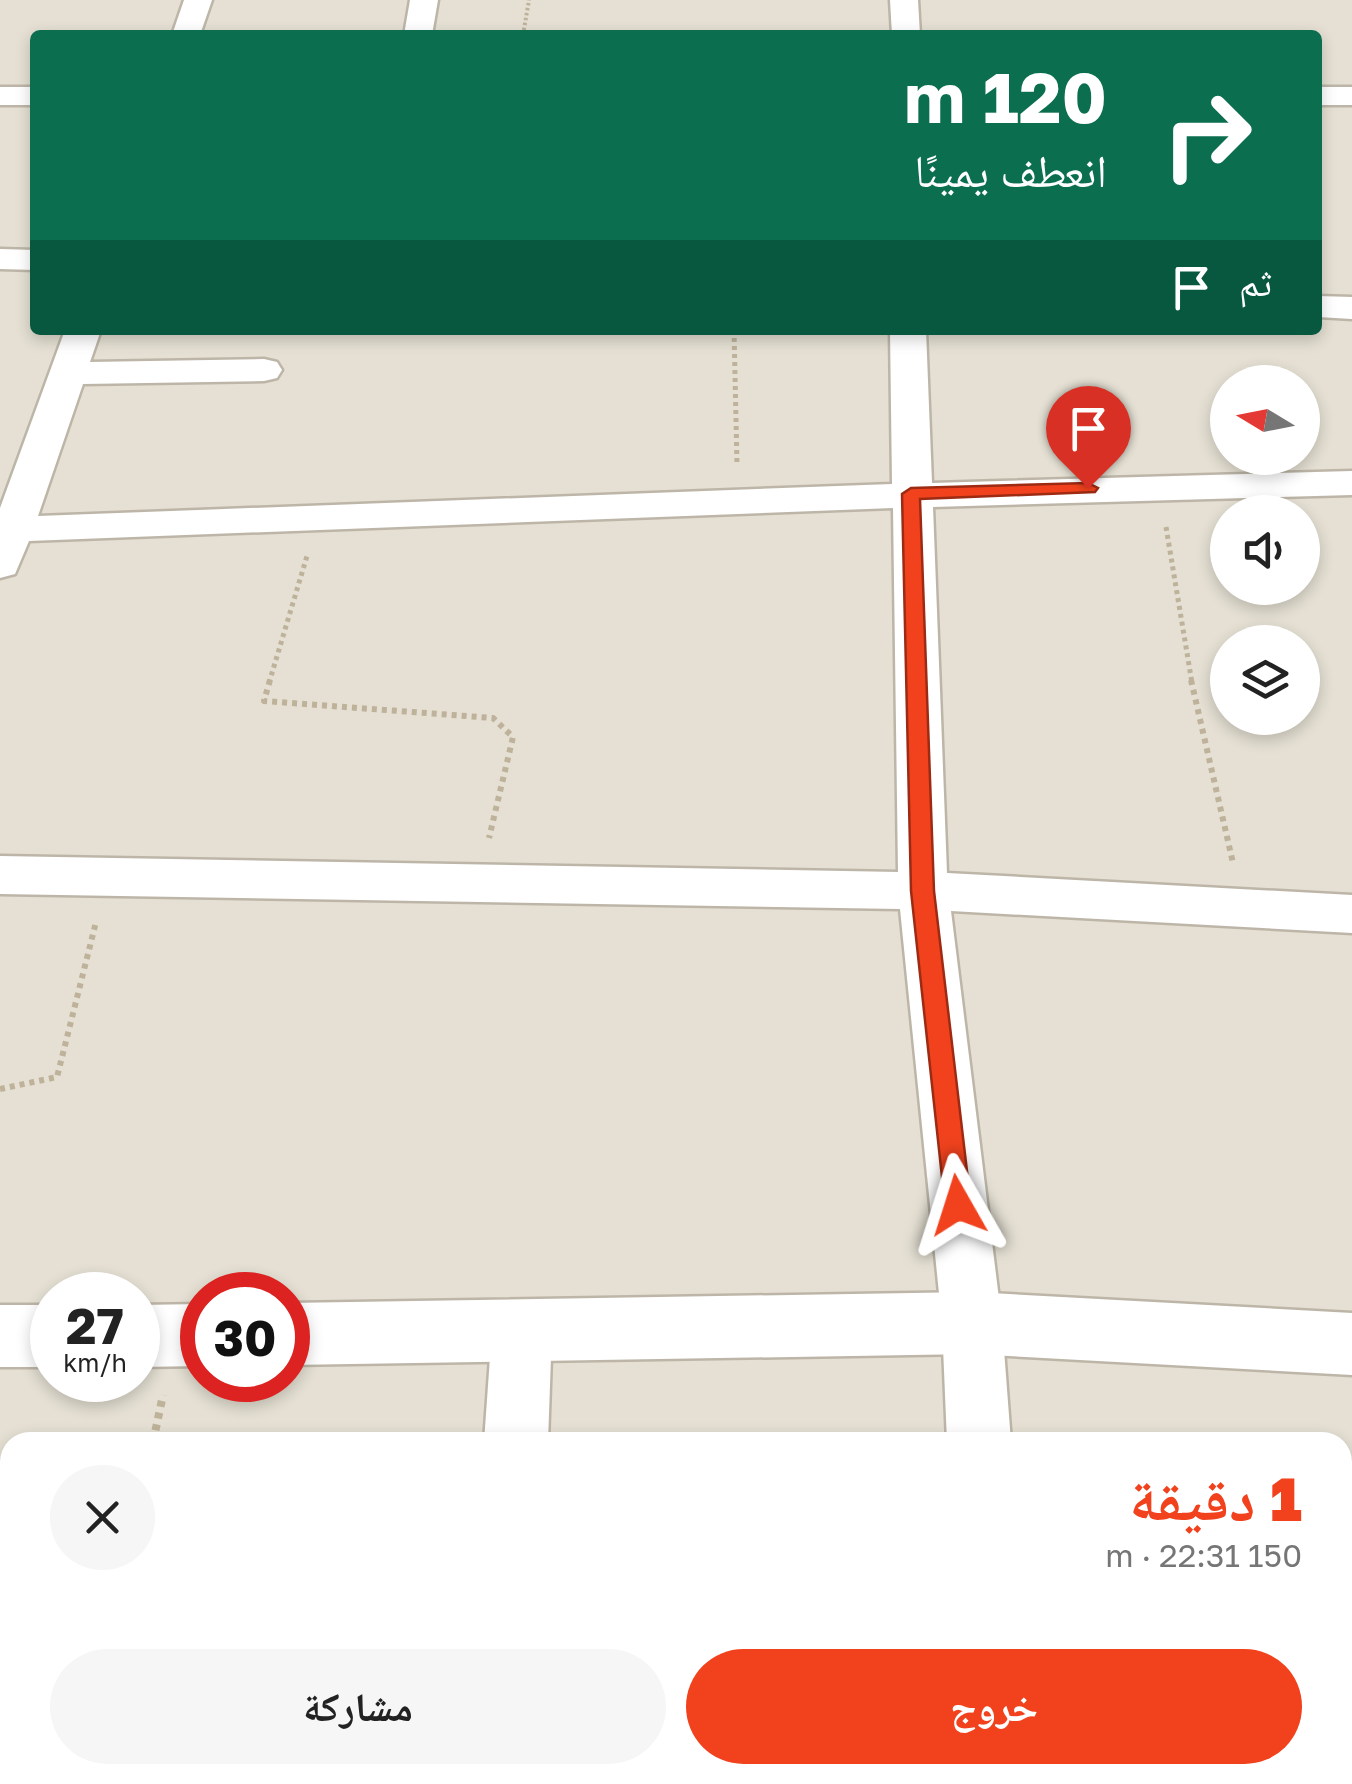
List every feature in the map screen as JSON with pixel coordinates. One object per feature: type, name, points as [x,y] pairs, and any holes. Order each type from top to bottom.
[{"type":"street","points":[[188,30],[198,0]]},
{"type":"street","points":[[419,30],[424,0]]},
{"type":"street","points":[[904,0],[906,30]]},
{"type":"street","points":[[0,96],[30,96]]},
{"type":"street","points":[[1322,96],[1352,96]]},
{"type":"street","points":[[0,259],[30,260]]},
{"type":"street","points":[[1322,306],[1352,308]]},
{"type":"street","points":[[81,335],[4,542],[318,516],[1160,486],[1352,483]]},
{"type":"street","points":[[908,335],[922,891],[972,1323],[978,1432]]},
{"type":"street","points":[[68,373],[264,370]]},
{"type":"street","points":[[0,875],[922,891],[1352,914]]},
{"type":"street","points":[[310,1334],[972,1323],[1352,1344]]},
{"type":"street","points":[[517,1432],[522,1330]]},
{"type":"street","points":[[0,1336],[30,1336]]},
{"type":"path","points":[[525,30],[529,0]]},
{"type":"path","points":[[734,335],[738,500]]},
{"type":"path","points":[[1160,486],[1188,670],[1244,908]]},
{"type":"path","points":[[318,516],[264,701],[493,718],[513,737],[478,882]]},
{"type":"path","points":[[0,1089],[57,1077],[108,877]]},
{"type":"shaded area","points":[[0,0],[1352,0],[1352,1432],[0,1432]]},
{"type":"route","points":[[958,1205],[922,891],[911,494],[1088,488]]}]
